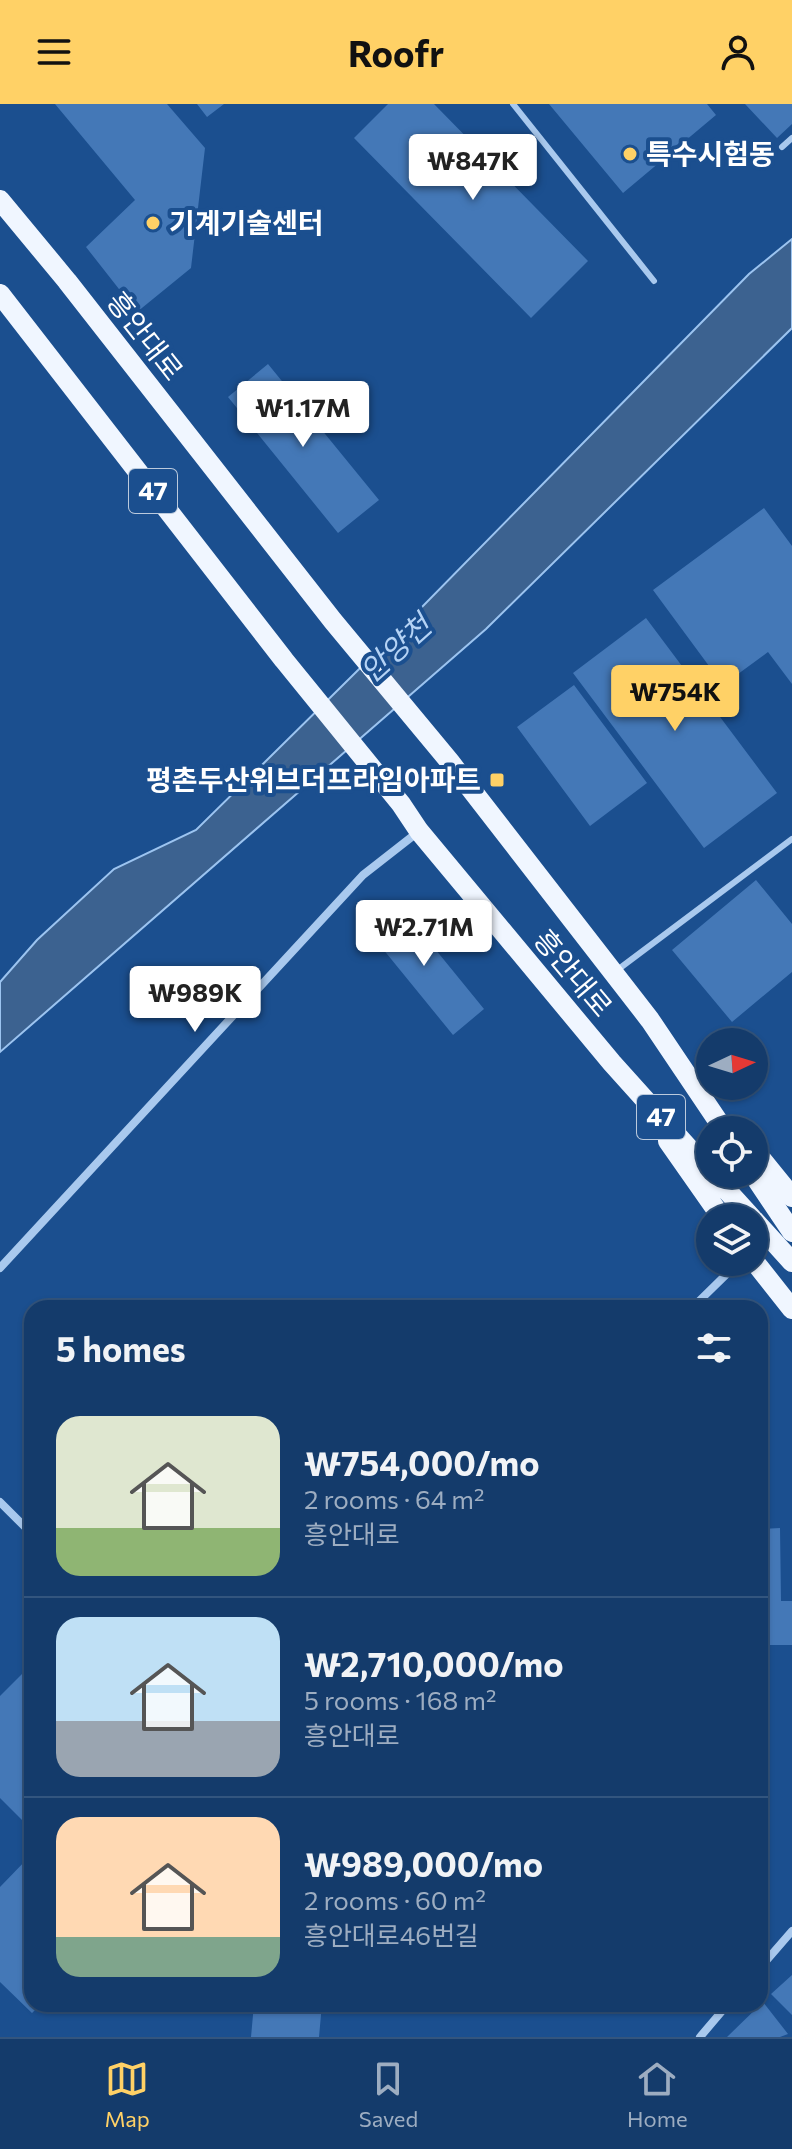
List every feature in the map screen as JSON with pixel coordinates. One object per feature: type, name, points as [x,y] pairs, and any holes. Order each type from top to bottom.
[{"type":"main road","points":[[0,190],[67,281]]},
{"type":"main road","name":"흥안대로","points":[[0,200],[333,621],[450,762],[650,1020],[715,1116]]},
{"type":"main road","name":"흥안대로","points":[[0,296],[284,660],[401,804],[419,831],[612,1063],[696,1156]]},
{"type":"main road","points":[[650,1020],[727,1116]]},
{"type":"main road","points":[[612,1063],[712,1204]]},
{"type":"main road","points":[[768,1167],[792,1197]]},
{"type":"main road","name":"흥안대로","points":[[725,1188],[739,1204]]},
{"type":"main road","points":[[762,1188],[792,1232]]},
{"type":"main road","name":"흥안대로","points":[[768,1236],[792,1262]]},
{"type":"main road","points":[[766,1276],[792,1309]]},
{"type":"street","points":[[0,1268],[363,875],[419,831]]},
{"type":"street","points":[[700,1300],[725,1276]]},
{"type":"street","points":[[0,1502],[24,1526]]},
{"type":"street","points":[[768,1959],[792,1931]]},
{"type":"street","points":[[700,2037],[721,2012]]},
{"type":"lane","points":[[513,104],[654,281]]},
{"type":"lane","points":[[782,147],[792,138]]},
{"type":"lane","points":[[613,973],[792,839]]},
{"type":"water","name":"안양천","points":[[792,239],[792,328],[486,629],[0,1052],[0,982],[37,940],[114,869],[196,830],[421,608],[749,274]]},
{"type":"building","name":"기계기술센터","points":[[55,104],[167,104],[205,148],[191,268],[137,312],[86,247],[135,200]]},
{"type":"building","points":[[197,104],[224,104],[207,117]]},
{"type":"building","points":[[388,104],[434,104],[588,261],[531,318],[354,138]]},
{"type":"building","name":"특수시험동","points":[[549,104],[707,104],[716,115],[623,193]]},
{"type":"building","points":[[745,104],[792,104],[792,124],[777,138]]},
{"type":"building","points":[[268,364],[379,500],[338,533],[228,397]]},
{"type":"building","points":[[764,508],[792,546],[792,684],[768,652],[723,685],[653,590]]},
{"type":"building","points":[[646,618],[777,793],[704,848],[573,673]]},
{"type":"building","points":[[574,685],[647,783],[590,826],[517,727]]},
{"type":"building","points":[[756,880],[792,924],[792,972],[732,1022],[672,950]]},
{"type":"building","points":[[396,901],[484,1009],[453,1035],[365,927]]},
{"type":"building","points":[[780,1528],[781,1601],[792,1601],[792,1645],[768,1645],[768,1529]]},
{"type":"building","points":[[24,1672],[24,1822],[0,1798],[0,1696]]},
{"type":"building","points":[[24,1862],[24,2005],[0,1982],[0,1887]]},
{"type":"building","points":[[792,1975],[792,2015],[771,1994]]},
{"type":"building","points":[[768,2008],[788,2034],[780,2037],[727,2037],[753,2012],[768,2012]]},
{"type":"building","points":[[253,2012],[321,2012],[319,2037],[251,2037]]},
{"type":"place","name":"특수시험동","points":[[630,154]]},
{"type":"place","name":"기계기술센터","points":[[153,223]]},
{"type":"place","name":"평촌두산위브더프라임아파트","points":[[497,780]]}]
